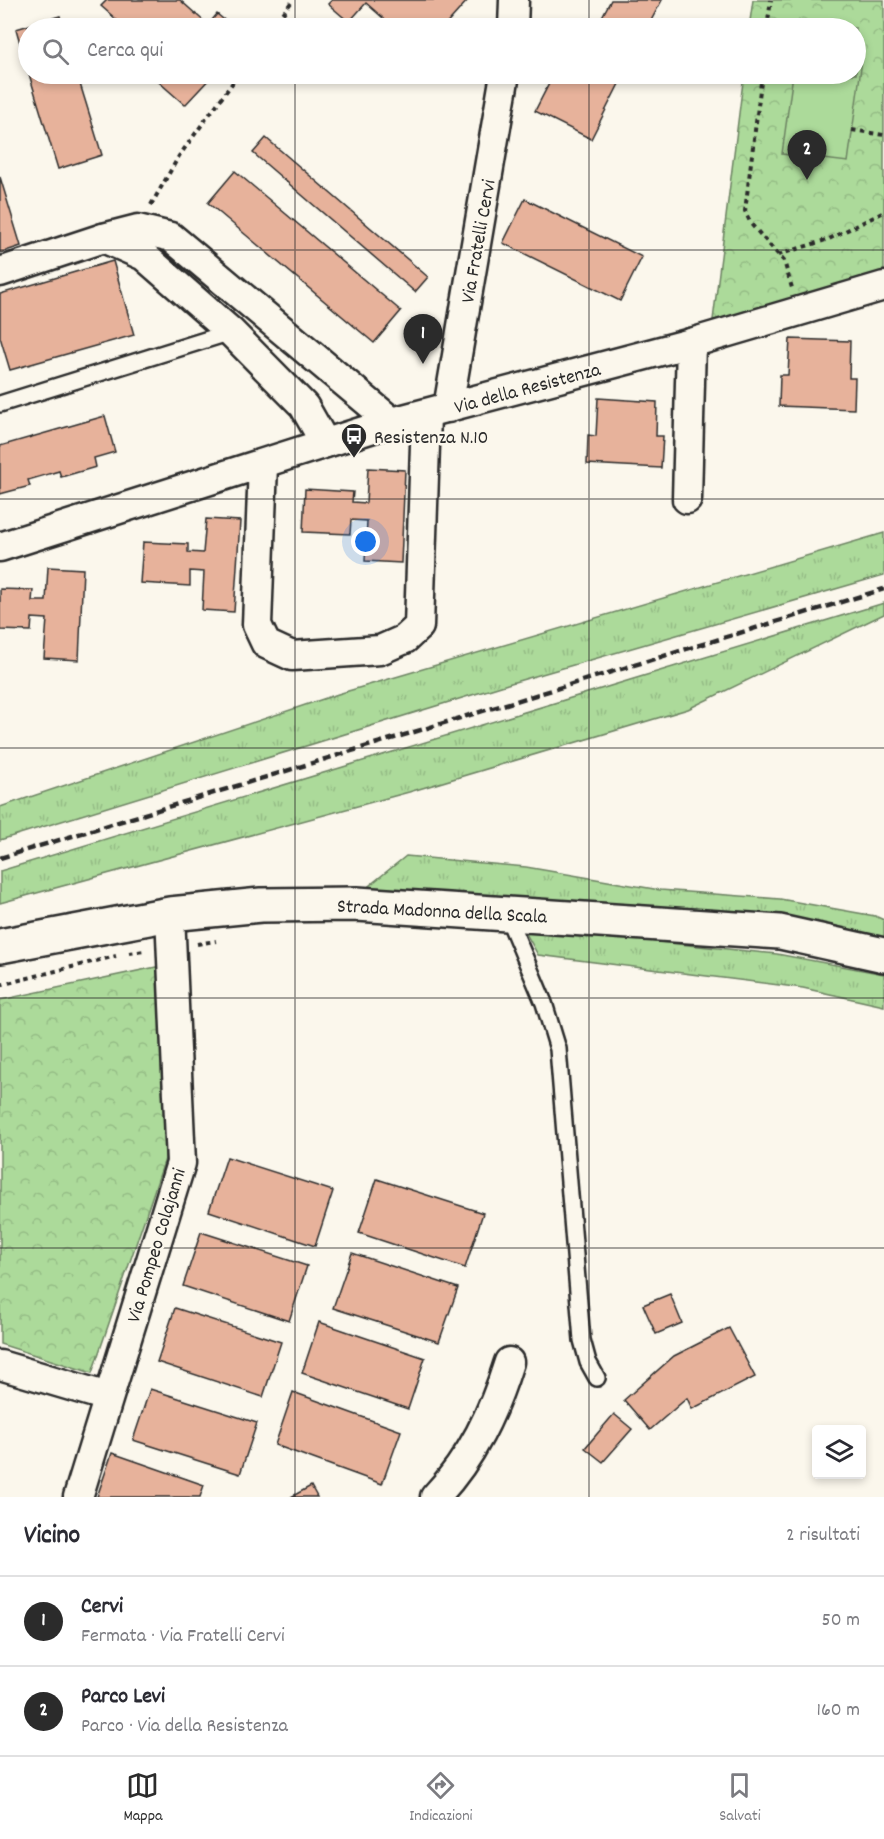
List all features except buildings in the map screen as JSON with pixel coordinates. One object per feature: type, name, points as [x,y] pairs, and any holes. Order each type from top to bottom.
[{"type":"street","points":[[513,18],[514,0]]},
{"type":"street","name":"Via Fratelli Cervi","points":[[263,464],[257,625],[266,644],[292,656],[380,650],[405,639],[418,626],[437,411],[503,84]]},
{"type":"street","points":[[0,272],[103,238],[138,229],[171,237],[392,422]]},
{"type":"street","points":[[103,238],[144,256],[231,332],[304,406],[325,443]]},
{"type":"street","name":"Via della Resistenza","points":[[0,547],[392,422],[691,343],[884,286]]},
{"type":"street","points":[[687,499],[691,343]]},
{"type":"street","name":"Strada Madonna della Scala","points":[[0,946],[170,914],[261,905],[357,904],[780,932],[884,955]]},
{"type":"street","name":"Via Pompeo Colajanni","points":[[78,1497],[181,1163],[170,914]]},
{"type":"street","points":[[435,1497],[452,1479],[483,1431],[497,1402],[509,1362]]},
{"type":"street","points":[[0,1365],[108,1397]]},
{"type":"lane","points":[[0,404],[231,332]]},
{"type":"lane","points":[[506,913],[544,1003],[558,1049],[582,1340],[588,1362],[597,1378]]},
{"type":"path","points":[[280,18],[293,0]]},
{"type":"path","points":[[768,18],[771,0]]},
{"type":"path","points":[[138,229],[179,156],[232,84]]},
{"type":"path","points":[[761,84],[745,211],[751,224],[784,261],[800,311]]},
{"type":"path","points":[[852,130],[884,135]]},
{"type":"path","points":[[778,255],[829,239],[884,212]]},
{"type":"green space","points":[[753,0],[884,0],[884,286],[711,336],[743,84],[866,84],[866,18],[750,18]]},
{"type":"green space","points":[[792,84],[859,84],[848,162],[782,154]]},
{"type":"green space","points":[[884,533],[884,575],[511,683],[0,840],[0,807],[338,694]]},
{"type":"green space","points":[[884,603],[884,614],[688,709],[409,792],[0,903],[0,871]]},
{"type":"green space","points":[[406,856],[526,867],[660,890],[780,899],[875,916],[884,920],[884,944],[359,894]]},
{"type":"green space","points":[[523,928],[777,954],[884,974],[884,1006],[803,988],[538,955]]},
{"type":"green space","points":[[161,966],[165,1159],[92,1373],[0,1344],[0,1000]]},
{"type":"railway","points":[[0,858],[884,589]]},
{"type":"place","name":"Parco Levi","points":[[807,180]]},
{"type":"place","name":"Cervi","points":[[423,364]]},
{"type":"place","name":"Resistenza N.10","points":[[354,459]]}]
